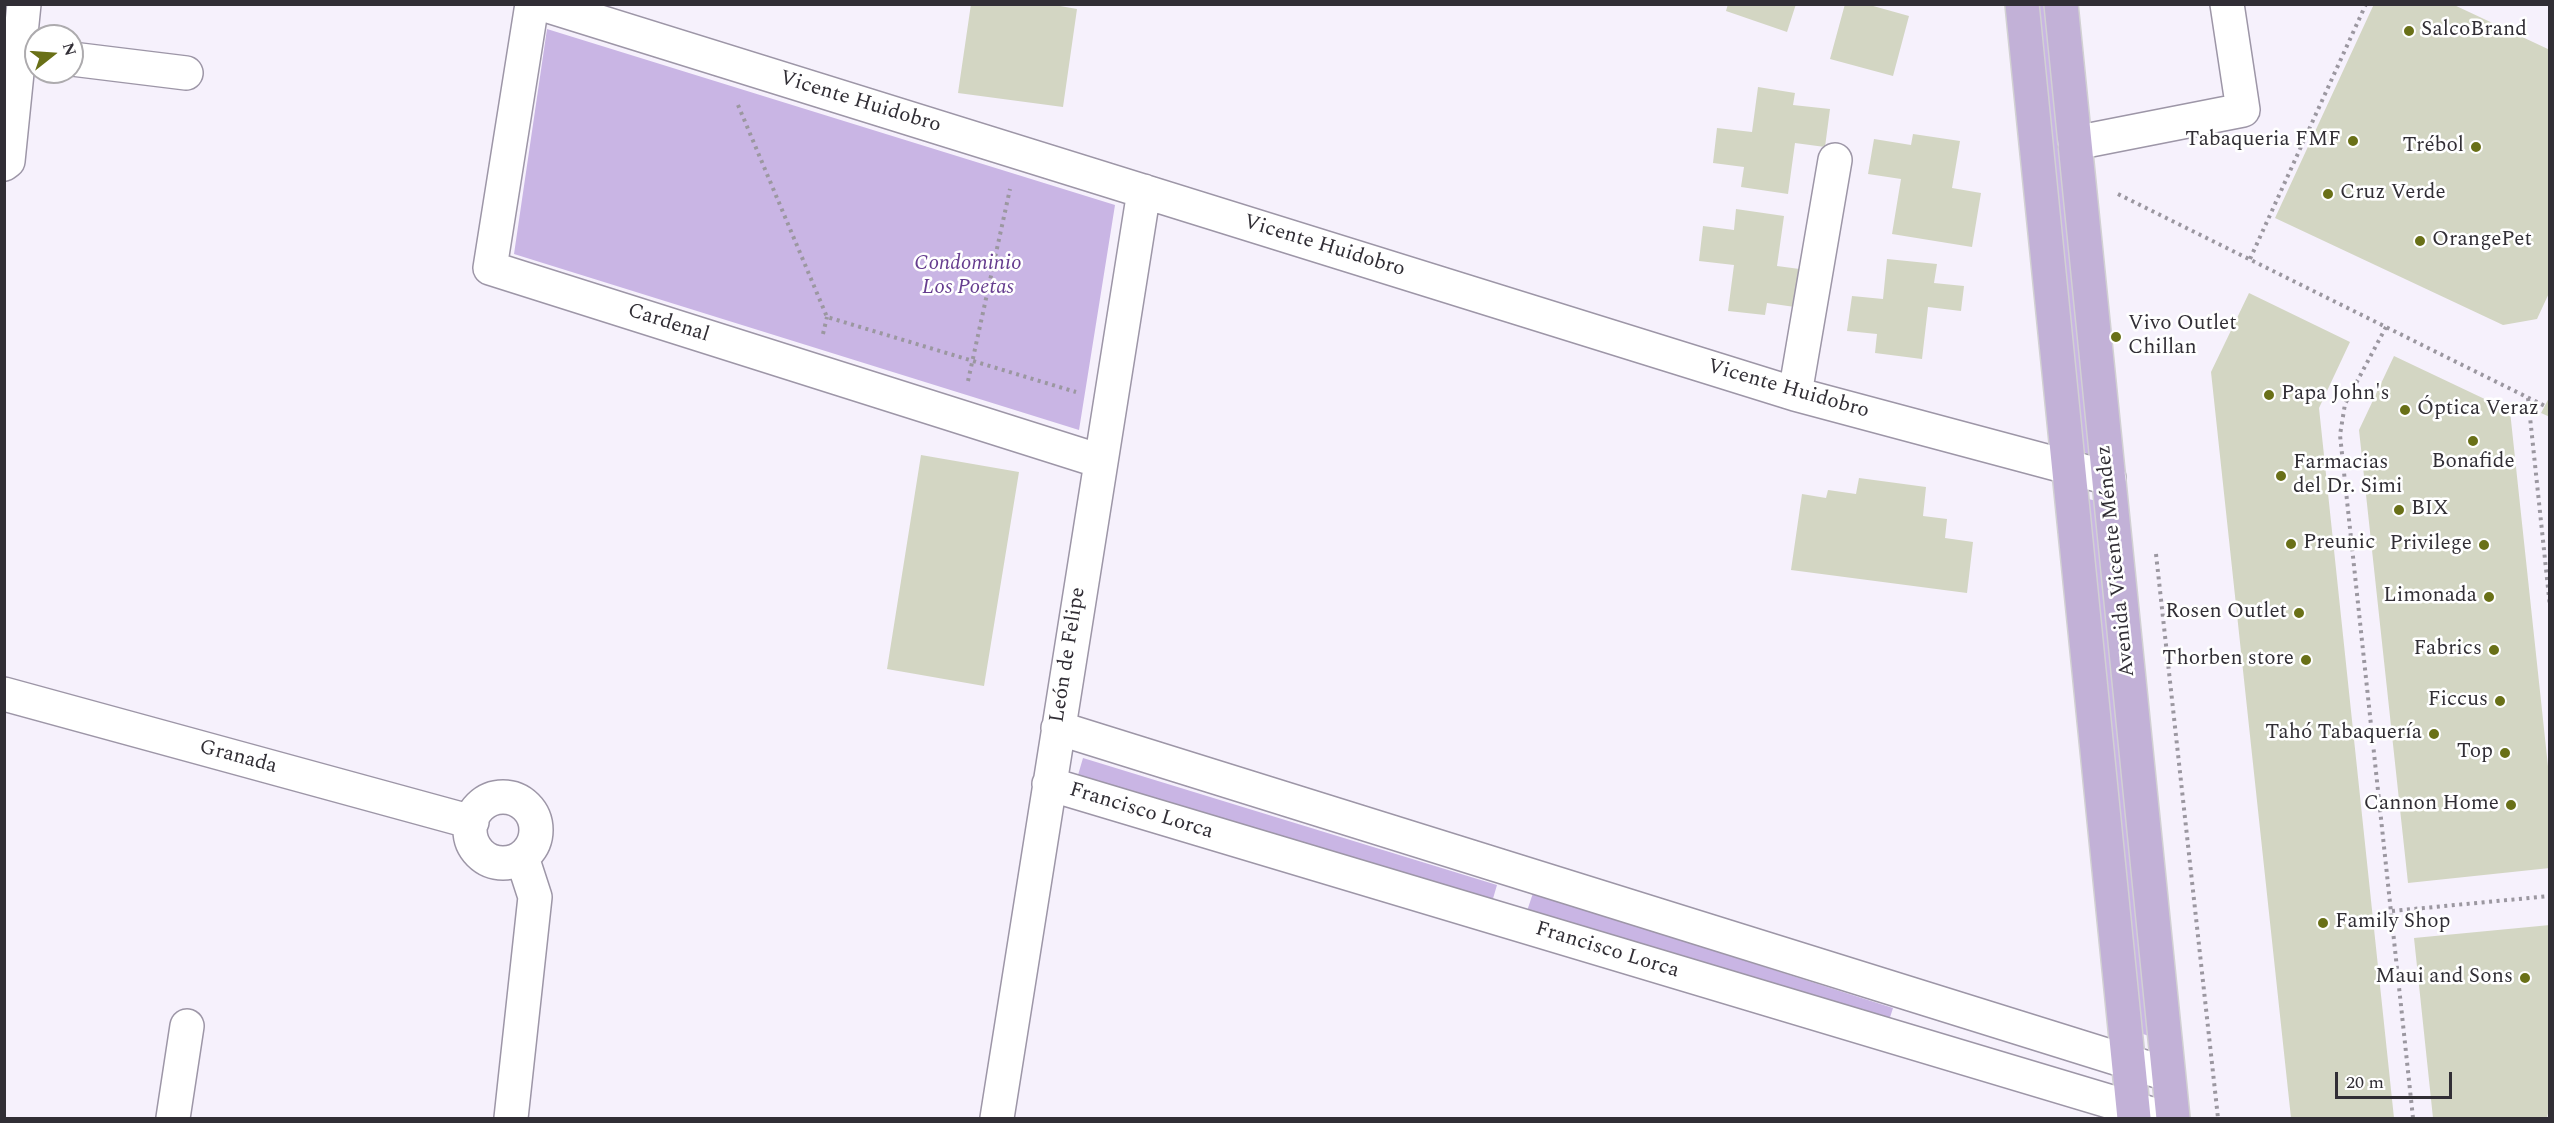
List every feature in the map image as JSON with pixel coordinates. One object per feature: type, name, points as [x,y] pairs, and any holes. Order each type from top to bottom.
[{"type":"main road","name":"Avenida Vicente Méndez","points":[[2022,4],[2133,1114]]},
{"type":"main road","name":"Avenida Vicente Méndez","points":[[2061,4],[2173,1119]]},
{"type":"street","points":[[24,4],[25,24]]},
{"type":"street","name":"Cardenal","points":[[532,4],[490,268],[1100,461]]},
{"type":"street","name":"Vicente Huidobro","points":[[542,4],[1795,394],[2109,478]]},
{"type":"street","points":[[2075,143],[2110,138],[2243,110],[2227,4]]},
{"type":"street","points":[[84,60],[186,73]]},
{"type":"street","points":[[6,162],[24,69]]},
{"type":"street","points":[[1795,394],[1835,160]]},
{"type":"street","name":"León de Felipe","points":[[997,1119],[1144,191]]},
{"type":"street","name":"Granada","points":[[4,694],[472,822]]},
{"type":"street","points":[[1058,728],[2168,1074]]},
{"type":"street","name":"Francisco Lorca","points":[[1049,784],[1502,920],[2133,1114],[2165,1119]]},
{"type":"street","points":[[494,799],[517,801],[533,816],[535,838],[531,849],[522,857],[514,862],[504,863],[485,857],[472,842],[472,822],[484,803],[494,799]]},
{"type":"street","points":[[511,1119],[536,897],[522,857]]},
{"type":"street","points":[[1502,920],[1519,872]]},
{"type":"street","points":[[173,1119],[187,1026]]},
{"type":"path","points":[[2250,259],[2366,4]]},
{"type":"path","points":[[720,60],[827,317],[1110,402]]},
{"type":"path","points":[[2110,138],[2118,206]]},
{"type":"path","points":[[960,417],[1018,152]]},
{"type":"path","points":[[2117,194],[2545,406]]},
{"type":"path","points":[[2386,327],[2345,404],[2340,435],[2413,1119]]},
{"type":"path","points":[[2528,398],[2550,608]]},
{"type":"path","points":[[2156,549],[2218,1119]]},
{"type":"path","points":[[2392,910],[2550,896]]},
{"type":"green space","points":[[2036,5],[2048,5],[2092,455],[2080,451]]},
{"type":"green space","name":"Condominio Los Poetas","points":[[547,29],[1115,205],[1079,430],[514,254]]},
{"type":"green space","points":[[2084,498],[2097,501],[2149,1036],[2137,1032]]},
{"type":"green space","points":[[1083,758],[1497,885],[1492,902],[1078,775]]},
{"type":"green space","points":[[1533,893],[1893,1008],[1887,1027],[1527,911]]},
{"type":"building","points":[[971,4],[1049,4],[1077,9],[1063,107],[958,93]]},
{"type":"building","points":[[1728,4],[1796,4],[1787,32],[1726,11]]},
{"type":"building","points":[[1845,4],[1866,4],[1909,16],[1893,76],[1830,59]]},
{"type":"building","points":[[2374,4],[2452,4],[2550,50],[2550,291],[2537,319],[2503,325],[2275,218]]},
{"type":"building","points":[[1758,87],[1795,93],[1793,105],[1830,109],[1825,147],[1795,143],[1788,194],[1741,187],[1744,167],[1713,163],[1717,128],[1752,132]]},
{"type":"building","points":[[1913,134],[1960,141],[1952,188],[1981,193],[1972,247],[1892,234],[1901,179],[1868,174],[1874,139],[1911,145]]},
{"type":"building","points":[[1736,209],[1784,216],[1777,266],[1807,270],[1802,308],[1767,303],[1765,315],[1728,311],[1734,265],[1699,261],[1703,226],[1734,230]]},
{"type":"building","points":[[1887,259],[1937,264],[1934,283],[1964,286],[1961,311],[1928,307],[1922,359],[1875,353],[1877,334],[1847,331],[1852,296],[1883,299]]},
{"type":"building","points":[[2249,293],[2350,342],[2319,408],[2394,1118],[2291,1118],[2211,372]]},
{"type":"building","points":[[2394,356],[2510,411],[2550,785],[2550,868],[2408,883],[2359,430]]},
{"type":"building","points":[[2550,396],[2550,417],[2541,413]]},
{"type":"building","points":[[921,455],[1019,472],[984,686],[887,669]]},
{"type":"building","points":[[1859,478],[1926,487],[1923,516],[1947,519],[1945,538],[1973,542],[1967,593],[1791,570],[1802,494],[1826,498],[1828,490],[1856,494]]},
{"type":"building","points":[[2550,925],[2550,1104],[2547,1118],[2433,1118],[2414,938]]},
{"type":"place","name":"SalcoBrand","points":[[2409,31]]},
{"type":"place","name":"Tabaqueria FMF","points":[[2353,141]]},
{"type":"place","name":"Trébol","points":[[2476,147]]},
{"type":"place","name":"Cruz Verde","points":[[2328,194]]},
{"type":"place","name":"OrangePet","points":[[2420,241]]},
{"type":"place","name":"Vivo Outlet Chillan","points":[[2116,337]]},
{"type":"place","name":"Papa John's","points":[[2269,395]]},
{"type":"place","name":"Óptica Veraz","points":[[2405,410]]},
{"type":"place","name":"Bonafide","points":[[2473,441]]},
{"type":"place","name":"Farmacias del Dr. Simi","points":[[2281,476]]},
{"type":"place","name":"BIX","points":[[2399,510]]},
{"type":"place","name":"Preunic","points":[[2291,544]]},
{"type":"place","name":"Privilege","points":[[2484,545]]},
{"type":"place","name":"Limonada","points":[[2489,597]]},
{"type":"place","name":"Rosen Outlet","points":[[2299,613]]},
{"type":"place","name":"Fabrics","points":[[2494,650]]},
{"type":"place","name":"Thorben store","points":[[2306,660]]},
{"type":"place","name":"Ficcus","points":[[2500,701]]},
{"type":"place","name":"Tahó Tabaquería","points":[[2434,734]]},
{"type":"place","name":"Top","points":[[2505,753]]},
{"type":"place","name":"Cannon Home","points":[[2511,805]]},
{"type":"place","name":"Family Shop","points":[[2323,923]]},
{"type":"place","name":"Maui and Sons","points":[[2525,978]]}]
